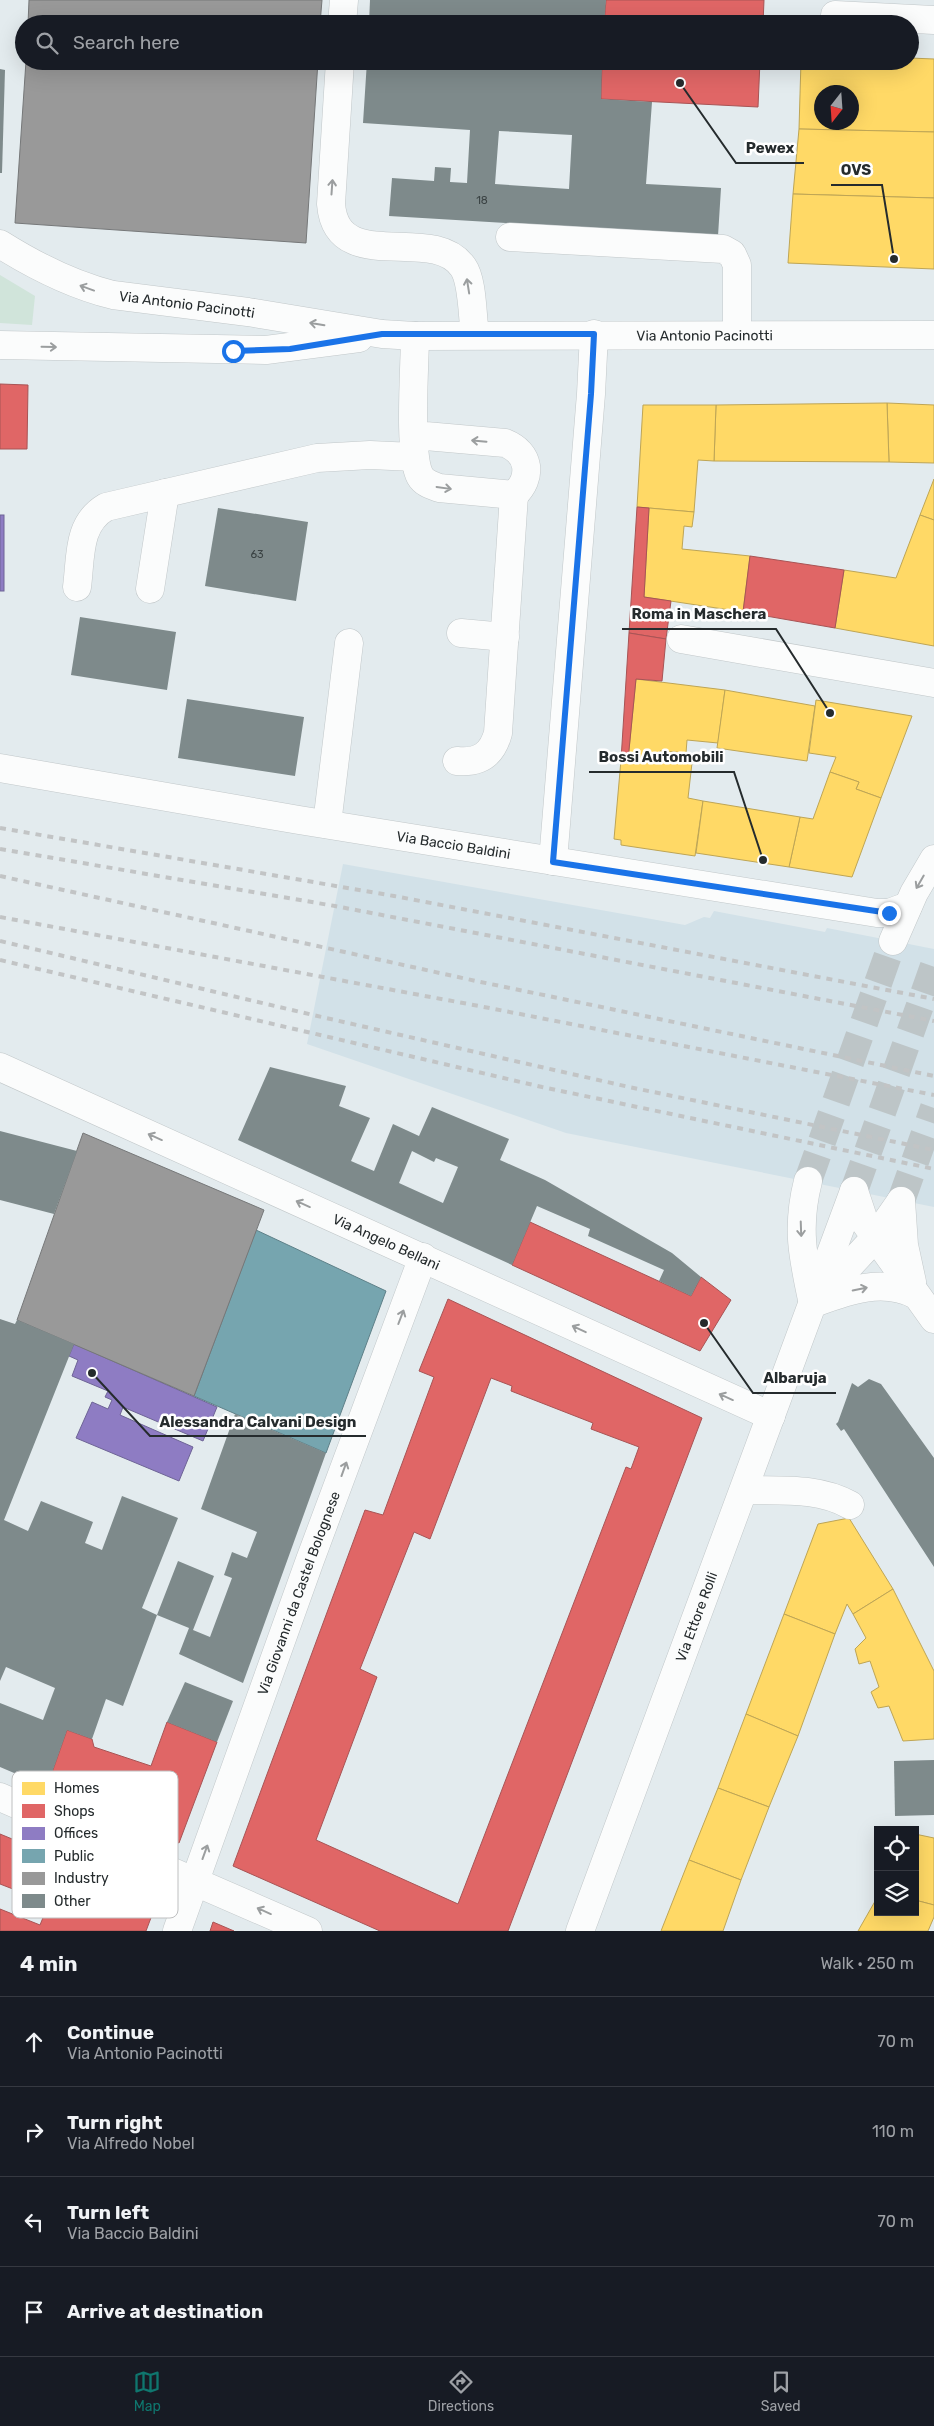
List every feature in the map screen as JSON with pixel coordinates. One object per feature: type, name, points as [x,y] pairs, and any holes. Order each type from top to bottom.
[{"type":"street","points":[[343,15],[344,0]]},
{"type":"street","points":[[919,19],[934,20]]},
{"type":"street","points":[[339,70],[331,204],[336,224],[342,233],[363,243],[432,250],[450,255],[463,267],[466,275],[475,334]]},
{"type":"street","points":[[510,237],[724,249],[732,254],[738,265],[737,334]]},
{"type":"street","name":"Via Antonio Pacinotti","points":[[0,244],[46,270],[95,290],[113,295],[248,312],[382,334],[415,336],[475,334],[934,335]]},
{"type":"street","name":"Via Antonio Pacinotti","points":[[0,345],[266,350],[290,349],[382,334]]},
{"type":"street","points":[[553,862],[590,414],[594,334]]},
{"type":"street","points":[[415,336],[414,446],[421,478],[427,484],[439,488],[514,495]]},
{"type":"street","points":[[77,587],[88,521],[106,507],[317,458],[360,455],[414,446],[505,443],[515,447],[521,452],[526,476],[523,487],[514,495],[496,740],[486,756],[478,760],[457,760]]},
{"type":"street","points":[[150,589],[164,494]]},
{"type":"street","points":[[462,633],[505,637]]},
{"type":"street","points":[[681,639],[934,683]]},
{"type":"street","points":[[327,824],[350,643]]},
{"type":"street","name":"Via Baccio Baldini","points":[[0,768],[553,862],[877,913],[889,913],[908,906]]},
{"type":"street","points":[[893,941],[908,906],[934,859]]},
{"type":"street","name":"Via Angelo Bellani","points":[[0,1067],[771,1416]]},
{"type":"street","points":[[808,1181],[801,1214],[800,1233],[814,1304],[839,1294],[870,1287],[894,1288],[916,1295]]},
{"type":"street","name":"Via Ettore Rolli","points":[[580,1931],[814,1304],[854,1191],[864,1221],[875,1238]]},
{"type":"street","name":"Via Ettore Rolli","points":[[814,1304],[875,1238],[901,1201],[901,1224],[906,1264],[916,1295]]},
{"type":"street","points":[[875,1238],[934,1319]]},
{"type":"street","name":"Via Giovanni da Castel Bolognese","points":[[177,1931],[310,1560],[423,1258]]},
{"type":"street","points":[[745,1490],[819,1492],[837,1497],[850,1505]]},
{"type":"street","points":[[0,1796],[12,1801]]},
{"type":"street","points":[[178,1874],[308,1931]]},
{"type":"shaded area","points":[[343,864],[685,925],[704,917],[710,918],[714,911],[825,932],[827,928],[934,949],[934,1207],[566,1133],[307,1044]]},
{"type":"green space","points":[[0,275],[35,296],[32,325],[0,323]]},
{"type":"building: Homes","points":[[919,58],[934,59],[934,132],[844,130],[859,130],[859,85],[814,85],[814,129],[799,129],[801,70],[919,70]]},
{"type":"building: Homes","points":[[799,129],[934,132],[934,198],[793,194]]},
{"type":"building: Homes","points":[[793,194],[934,198],[934,269],[788,263]]},
{"type":"building: Homes","points":[[887,403],[934,405],[934,463],[889,462]]},
{"type":"building: Homes","points":[[887,403],[889,462],[714,461],[716,405]]},
{"type":"building: Homes","points":[[643,405],[716,405],[714,461],[698,460],[694,512],[637,507]]},
{"type":"building: Homes","points":[[934,479],[934,520],[920,515]]},
{"type":"building: Homes","points":[[649,508],[694,512],[692,527],[684,526],[682,549],[750,556],[743,612],[644,597]]},
{"type":"building: Homes","points":[[920,515],[934,520],[934,646],[835,628],[844,570],[896,578]]},
{"type":"building: Homes","points":[[636,679],[725,690],[718,743],[687,740],[686,753],[660,751],[659,763],[628,760]]},
{"type":"building: Homes","points":[[725,690],[815,706],[807,761],[717,748]]},
{"type":"building: Homes","points":[[816,700],[912,716],[881,798],[856,789],[859,782],[830,772],[836,757],[809,753]]},
{"type":"building: Homes","points":[[660,751],[686,753],[685,762],[692,763],[688,798],[703,801],[695,856],[621,845],[621,840],[614,839],[621,760],[659,763]]},
{"type":"building: Homes","points":[[830,772],[859,782],[856,789],[881,798],[852,877],[789,867],[800,817],[813,819]]},
{"type":"building: Homes","points":[[703,801],[800,817],[789,867],[696,853]]},
{"type":"building: Homes","points":[[849,1518],[893,1589],[853,1614],[847,1604],[835,1634],[784,1614],[818,1524]]},
{"type":"building: Homes","points":[[893,1589],[934,1671],[934,1739],[903,1741],[889,1706],[878,1708],[871,1692],[879,1687],[870,1661],[859,1664],[855,1649],[866,1638],[853,1614]]},
{"type":"building: Homes","points":[[784,1614],[835,1634],[798,1736],[746,1714]]},
{"type":"building: Homes","points":[[746,1714],[798,1736],[769,1807],[718,1788]]},
{"type":"building: Homes","points":[[718,1788],[769,1807],[741,1880],[689,1860]]},
{"type":"building: Homes","points":[[919,1835],[934,1838],[934,1905],[919,1901]]},
{"type":"building: Homes","points":[[689,1860],[741,1880],[723,1931],[661,1931]]},
{"type":"building: Homes","points":[[919,1901],[934,1905],[934,1917],[928,1931],[858,1931],[874,1903],[874,1916],[919,1916]]},
{"type":"building: Shops","points":[[606,0],[764,0],[763,15],[605,15]]},
{"type":"building: Shops","points":[[602,70],[760,70],[758,107],[601,99]]},
{"type":"building: Shops","points":[[0,384],[28,385],[27,449],[0,449]]},
{"type":"building: Shops","points":[[637,507],[649,508],[644,597],[671,601],[666,639],[629,633]]},
{"type":"building: Shops","points":[[750,556],[844,570],[835,628],[743,612]]},
{"type":"building: Shops","points":[[629,633],[666,639],[662,681],[636,679],[628,760],[621,760]]},
{"type":"building: Shops","points":[[530,1222],[691,1296],[701,1277],[731,1300],[700,1351],[512,1265]]},
{"type":"building: Shops","points":[[448,1299],[702,1418],[508,1931],[380,1931],[233,1866],[365,1510],[383,1515],[434,1377],[419,1371]],"holes":[[[491,1378],[512,1386],[511,1391],[593,1423],[591,1429],[639,1447],[631,1469],[626,1467],[458,1904],[316,1840],[377,1677],[360,1669],[414,1532],[430,1539]]]},
{"type":"building: Shops","points":[[167,1722],[217,1742],[179,1843],[178,1771],[53,1771],[67,1730],[92,1739],[94,1747],[151,1766]]},
{"type":"building: Shops","points":[[0,1834],[12,1839],[12,1889],[0,1884]]},
{"type":"building: Shops","points":[[0,1909],[12,1914],[12,1918],[22,1918],[40,1925],[43,1918],[151,1918],[146,1931],[0,1931]]},
{"type":"building: Shops","points":[[213,1922],[234,1931],[210,1931]]},
{"type":"building: Offices","points":[[0,515],[4,515],[4,591],[0,591]]},
{"type":"building: Offices","points":[[74,1344],[217,1407],[203,1441],[123,1407],[120,1415],[193,1447],[179,1481],[76,1438],[92,1402],[108,1409],[112,1400],[105,1397],[108,1391],[72,1376],[78,1360],[69,1356]]},
{"type":"building: Public","points":[[256,1230],[386,1291],[326,1453],[194,1396]]},
{"type":"building: Industry","points":[[29,0],[322,0],[321,15],[28,15]]},
{"type":"building: Industry","points":[[25,70],[317,70],[306,243],[15,223]]},
{"type":"building: Industry","points":[[83,1133],[264,1210],[194,1396],[17,1320]]},
{"type":"building: Other","points":[[370,0],[606,0],[605,15],[369,15]]},
{"type":"building: Other","points":[[0,69],[5,70],[2,173],[0,173]]},
{"type":"building: Other","points":[[366,70],[602,70],[601,99],[652,102],[646,184],[721,188],[718,236],[389,216],[392,178],[434,181],[435,167],[451,168],[450,182],[467,183],[470,130],[363,123]],"holes":[[[499,131],[572,135],[569,189],[495,184]]]},
{"type":"building: Other","points":[[218,508],[308,522],[296,601],[205,586]]},
{"type":"building: Other","points":[[80,617],[176,632],[167,690],[71,675]]},
{"type":"building: Other","points":[[187,699],[304,717],[295,776],[178,758]]},
{"type":"building: Other","points":[[270,1067],[346,1086],[339,1106],[370,1118],[351,1161],[374,1171],[393,1124],[419,1136],[432,1107],[509,1139],[500,1160],[545,1180],[672,1253],[701,1277],[691,1296],[659,1281],[664,1270],[588,1236],[590,1229],[537,1206],[512,1265],[238,1140]],"holes":[[[412,1151],[434,1162],[436,1158],[458,1167],[443,1203],[399,1183]]]},
{"type":"building: Other","points":[[0,1131],[77,1151],[54,1214],[0,1200]]},
{"type":"building: Other","points":[[0,1319],[15,1324],[17,1320],[74,1344],[4,1520],[28,1531],[41,1501],[93,1522],[85,1543],[102,1550],[122,1496],[178,1518],[142,1608],[157,1615],[123,1706],[106,1699],[92,1739],[67,1730],[53,1771],[12,1772],[0,1767],[0,1703],[43,1720],[55,1688],[6,1667],[0,1681]]},
{"type":"building: Other","points":[[869,1379],[881,1384],[934,1458],[934,1567],[844,1429],[841,1431],[836,1424],[852,1383],[858,1387]]},
{"type":"building: Other","points":[[235,1414],[326,1453],[243,1683],[179,1654],[189,1628],[157,1615],[178,1561],[214,1576],[193,1630],[210,1637],[232,1578],[224,1575],[232,1552],[247,1558],[257,1532],[201,1509]]},
{"type":"building: Other","points":[[185,1682],[233,1701],[217,1742],[167,1722]]},
{"type":"building: Other","points":[[934,1760],[934,1815],[895,1816],[894,1761]]},
{"type":"tunnel","points":[[808,1181],[893,941]]},
{"type":"tunnel","points":[[854,1191],[934,966]]},
{"type":"tunnel","points":[[901,1201],[934,1108]]},
{"type":"railway","points":[[0,828],[394,896],[934,999]]},
{"type":"railway","points":[[0,849],[335,906],[934,1021]]},
{"type":"railway","points":[[0,876],[476,981],[934,1076]]},
{"type":"railway","points":[[0,917],[479,1006],[934,1095]]},
{"type":"railway","points":[[0,941],[629,1087],[934,1150]]},
{"type":"railway","points":[[0,960],[542,1087],[934,1169]]},
{"type":"place","name":"Pewex","points":[[680,83]]},
{"type":"place","name":"OVS","points":[[894,259]]},
{"type":"place","name":"Roma in Maschera","points":[[830,713]]},
{"type":"place","name":"Bossi Automobili","points":[[763,860]]},
{"type":"place","name":"Albaruja","points":[[704,1323]]},
{"type":"place","name":"Alessandra Calvani Design","points":[[92,1373]]},
{"type":"route","points":[[233,351],[290,349],[382,334],[415,336],[594,334],[591,394],[553,862],[856,908],[877,913],[889,913]]}]
